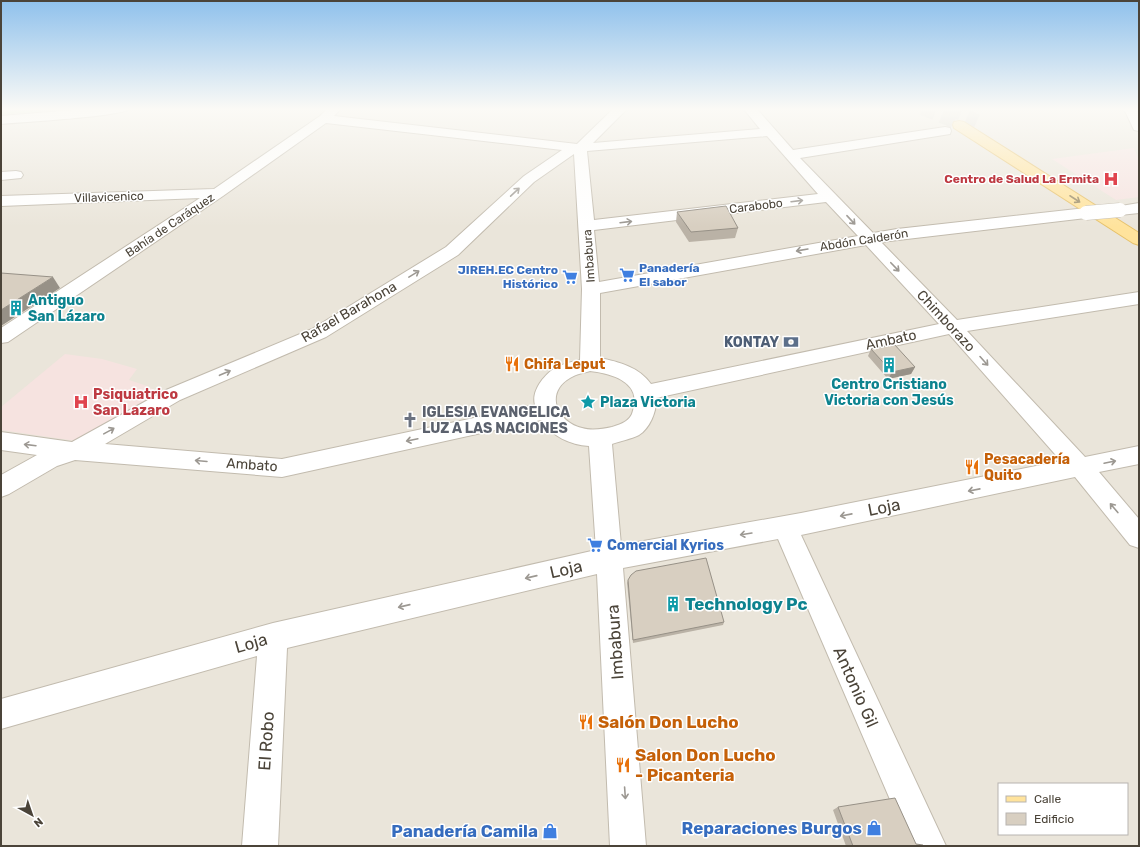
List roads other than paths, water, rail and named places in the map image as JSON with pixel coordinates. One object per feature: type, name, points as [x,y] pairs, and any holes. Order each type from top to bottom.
[{"type":"main road","points":[[994,148],[1139,240]]},
{"type":"main road","points":[[1019,148],[1139,224]]},
{"type":"street","name":"Bahía de Caráquez","points":[[1,338],[218,193],[282,148]]},
{"type":"street","points":[[577,148],[586,148]]},
{"type":"street","name":"Imbabura","points":[[580,148],[591,289],[590,364]]},
{"type":"street","name":"Rafael Barahona","points":[[1,487],[49,459],[75,450],[173,395],[325,328],[452,251],[529,179],[569,151],[580,148]]},
{"type":"street","name":"Chimborazo","points":[[784,148],[868,239],[953,327],[1080,468],[1139,537]]},
{"type":"street","points":[[790,155],[838,148]]},
{"type":"street","points":[[1,176],[16,175]]},
{"type":"street","name":"Villavicenico","points":[[1,201],[218,193]]},
{"type":"street","name":"Carabobo","points":[[587,226],[829,197]]},
{"type":"street","name":"Abdón Calderón","points":[[591,289],[897,234],[1139,208]]},
{"type":"street","name":"Ambato","points":[[645,393],[953,327],[1139,298]]},
{"type":"street","points":[[590,364],[618,368],[630,374],[639,383],[645,393],[646,405],[642,418],[632,428],[617,436],[600,439],[582,438],[566,432],[553,423],[546,411],[544,400],[546,389],[553,379],[576,366],[590,364]]},
{"type":"street","name":"Ambato","points":[[1,441],[75,450],[282,468],[546,411]]},
{"type":"street","name":"Imbabura","points":[[600,439],[610,559],[628,846]]},
{"type":"street","name":"Loja","points":[[1,714],[273,637],[610,559],[785,527],[1139,455]]},
{"type":"street","name":"Antonio Gil","points":[[785,527],[928,846]]},
{"type":"street","name":"El Robo","points":[[260,846],[273,637]]},
{"type":"place","name":"Centro de Salud La Ermita","points":[[1111,179]]},
{"type":"place","name":"Panadería El sabor","points":[[627,275]]},
{"type":"place","name":"JIREH.EC Centro Histórico","points":[[570,277]]},
{"type":"place","name":"Antiguo San Lázaro","points":[[16,308]]},
{"type":"place","name":"KONTAY","points":[[791,342]]},
{"type":"place","name":"Chifa Leput","points":[[512,364]]},
{"type":"place","name":"Centro Cristiano Victoria con Jesús","points":[[889,365]]},
{"type":"place","name":"Psiquiatrico San Lazaro","points":[[81,402]]},
{"type":"place","name":"Plaza Victoria","points":[[588,402]]},
{"type":"place","name":"IGLESIA EVANGELICA LUZ A LAS NACIONES","points":[[410,420]]},
{"type":"place","name":"Pesacadería Quito","points":[[972,467]]},
{"type":"place","name":"Comercial Kyrios","points":[[595,545]]},
{"type":"place","name":"Technology Pc","points":[[673,604]]},
{"type":"place","name":"Salón Don Lucho","points":[[586,722]]},
{"type":"place","name":"Salon Don Lucho - Picanteria","points":[[623,765]]},
{"type":"place","name":"Reparaciones Burgos","points":[[874,828]]},
{"type":"place","name":"Panadería Camila","points":[[550,831]]}]
